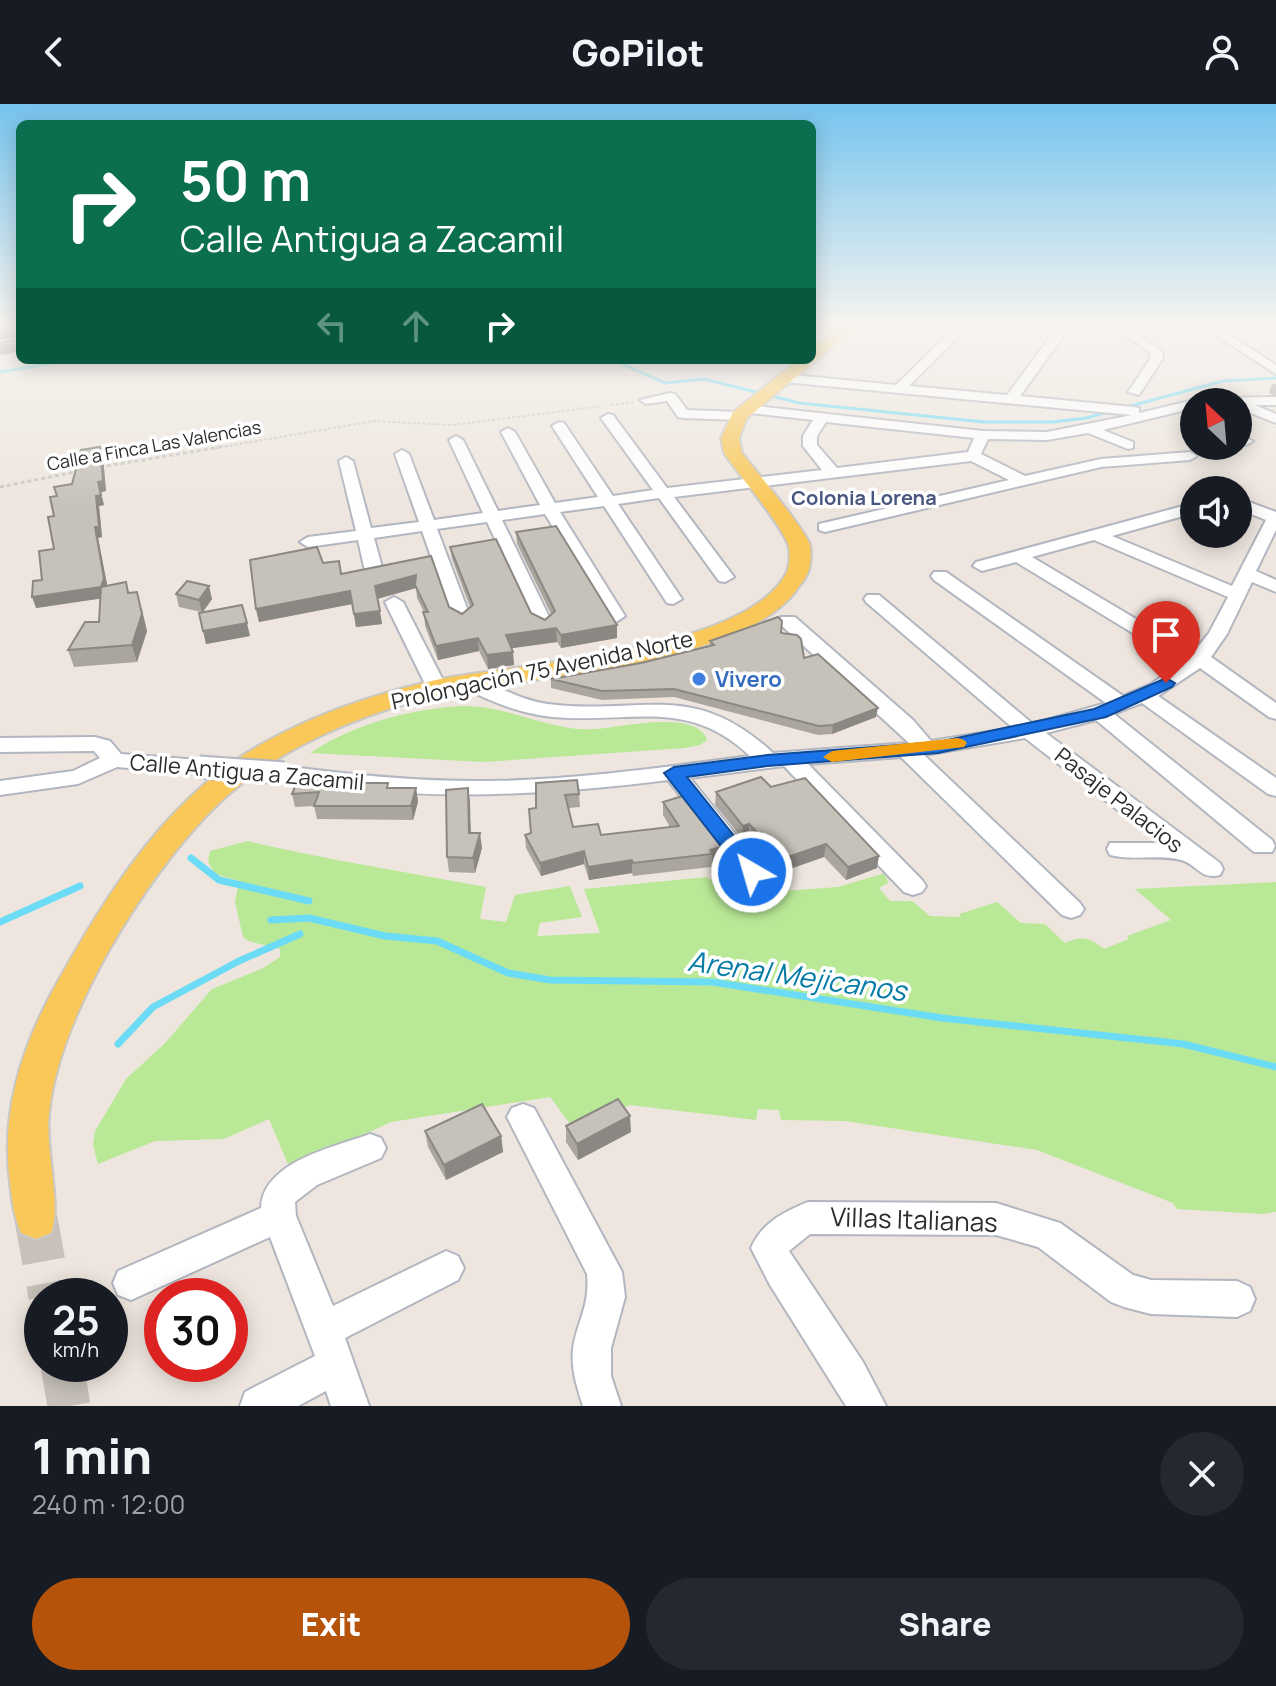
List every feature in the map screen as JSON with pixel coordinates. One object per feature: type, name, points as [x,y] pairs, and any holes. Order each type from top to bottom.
[{"type":"main road","points":[[752,405],[776,385]]},
{"type":"main road","name":"Prolongación 75 Avenida Norte","points":[[36,1219],[27,1143],[30,1105],[48,1038],[74,982],[156,853],[189,814],[226,780],[256,759],[301,735],[351,714],[437,688],[627,657],[676,645],[718,632],[769,606],[797,574],[799,544],[733,453],[730,438],[752,405]]},
{"type":"street","points":[[872,385],[1147,413]]},
{"type":"street","points":[[1012,398],[1022,385]]},
{"type":"street","points":[[1134,392],[1139,385]]},
{"type":"street","points":[[646,400],[670,397],[683,414],[752,405],[821,418],[983,435],[1047,436],[1089,429],[1180,406]]},
{"type":"street","points":[[1252,402],[1276,401]]},
{"type":"street","points":[[1166,408],[1180,414]]},
{"type":"street","points":[[1252,409],[1276,419]]},
{"type":"street","points":[[608,418],[725,577]]},
{"type":"street","points":[[821,418],[810,436],[810,446],[833,473]]},
{"type":"street","points":[[559,426],[673,599]]},
{"type":"street","points":[[1089,429],[1128,445]]},
{"type":"street","points":[[508,432],[550,509],[616,616]]},
{"type":"street","points":[[973,456],[983,435]]},
{"type":"street","points":[[456,440],[544,625]]},
{"type":"street","points":[[402,454],[462,619]]},
{"type":"street","points":[[308,542],[665,493],[973,456],[1025,482]]},
{"type":"street","points":[[825,527],[1101,463],[1180,457]]},
{"type":"street","points":[[346,461],[374,571]]},
{"type":"street","points":[[1197,661],[1226,623],[1235,594],[1246,573],[1270,544],[1275,518],[1252,509]]},
{"type":"street","points":[[982,566],[1180,512]]},
{"type":"street","points":[[1096,535],[1235,594]]},
{"type":"street","points":[[1018,556],[1197,661],[1276,713]]},
{"type":"street","points":[[1246,573],[1276,587]]},
{"type":"street","points":[[940,576],[1121,704]]},
{"type":"street","name":"Pasaje Palacios","points":[[873,599],[1028,730],[1211,869]]},
{"type":"street","points":[[394,602],[437,688]]},
{"type":"street","points":[[788,621],[905,725],[915,749],[1071,909]]},
{"type":"street","name":"Calle Antigua a Zacamil","points":[[114,760],[453,788],[536,785],[674,773],[767,760],[915,749],[1028,730],[1100,713],[1166,683],[1197,661]]},
{"type":"street","points":[[467,682],[491,694],[553,711],[664,708],[685,711],[729,725],[767,760]]},
{"type":"street","points":[[1142,694],[1276,789]]},
{"type":"street","points":[[1100,713],[1263,846]]},
{"type":"street","points":[[0,745],[95,744],[102,746],[114,760],[78,777],[0,788]]},
{"type":"street","points":[[791,760],[913,886]]},
{"type":"street","points":[[674,773],[752,872]]},
{"type":"street","points":[[1119,849],[1186,852]]},
{"type":"street","points":[[523,1117],[604,1272],[607,1297],[592,1348],[592,1376],[602,1406]]},
{"type":"street","points":[[350,1406],[324,1329],[279,1216],[279,1197],[285,1188],[297,1180],[370,1148]]},
{"type":"street","points":[[131,1283],[279,1216]]},
{"type":"street","name":"Villas Italianas","points":[[867,1406],[768,1248],[790,1226],[808,1218],[996,1219],[1048,1234],[1124,1290],[1151,1297],[1237,1299]]},
{"type":"street","points":[[324,1329],[446,1268]]},
{"type":"street","points":[[259,1406],[336,1365]]},
{"type":"path","name":"Calle a Finca Las Valencias","points":[[93,468],[374,421],[452,425],[646,400]]},
{"type":"path","name":"Calle a Finca Las Valencias","points":[[0,487],[80,471]]},
{"type":"green space","points":[[462,706],[496,710],[579,729],[675,722],[701,731],[707,740],[700,745],[684,748],[484,762],[310,753],[345,734],[383,720]]},
{"type":"green space","points":[[248,841],[486,887],[480,919],[506,922],[515,895],[570,886],[582,917],[540,923],[537,936],[600,933],[584,889],[707,877],[728,894],[787,896],[784,891],[838,887],[885,873],[888,883],[879,888],[890,901],[912,901],[930,916],[961,917],[959,914],[997,902],[1021,923],[1045,924],[1065,943],[1085,938],[1104,949],[1129,939],[1127,936],[1171,920],[1135,889],[1276,882],[1276,1212],[1262,1214],[1177,1209],[1173,1203],[1037,1150],[845,1121],[781,1120],[779,1110],[758,1109],[756,1120],[630,1105],[574,1129],[550,1097],[391,1122],[290,1169],[269,1119],[224,1139],[155,1141],[98,1164],[93,1145],[95,1131],[126,1079],[165,1043],[212,989],[263,968],[280,957],[280,949],[243,937],[235,902],[239,881],[215,874],[208,862],[210,851]]},
{"type":"building","points":[[100,447],[103,481],[98,482],[101,495],[96,496],[99,527],[95,527],[104,578],[101,587],[32,597],[33,581],[42,580],[39,551],[54,549],[48,517],[54,516],[50,497],[57,496],[54,487],[72,484],[81,450]]},
{"type":"building","points":[[556,526],[617,625],[561,635],[556,628],[506,635],[513,652],[487,655],[478,638],[436,646],[423,612],[428,612],[415,585],[416,575],[375,586],[380,611],[354,614],[350,591],[256,609],[250,560],[317,547],[323,563],[339,561],[341,574],[431,556],[449,607],[462,614],[473,605],[450,547],[496,539],[531,613],[545,620],[555,611],[516,532]]},
{"type":"building","points":[[187,581],[209,586],[199,600],[176,594]]},
{"type":"building","points":[[126,582],[128,593],[137,592],[142,614],[132,645],[68,650],[85,622],[99,622],[101,587]]},
{"type":"building","points":[[242,605],[247,623],[203,631],[199,613]]},
{"type":"building","name":"Vivero","points":[[778,617],[782,621],[781,633],[797,635],[801,639],[804,658],[818,654],[878,708],[833,725],[819,726],[674,689],[602,691],[551,679],[641,663],[714,645],[710,641]]},
{"type":"building","points":[[299,777],[349,778],[347,783],[388,783],[387,788],[416,788],[411,806],[314,806],[319,792],[292,794]]},
{"type":"building","points":[[761,777],[771,787],[805,778],[879,856],[848,867],[826,844],[782,859],[749,824],[743,826],[716,792]]},
{"type":"building","points":[[577,780],[579,794],[565,795],[573,827],[598,824],[601,835],[679,826],[663,802],[686,795],[725,846],[710,850],[712,854],[633,863],[632,860],[588,867],[584,851],[540,863],[525,835],[531,833],[529,809],[536,808],[536,783]]},
{"type":"building","points":[[468,788],[469,833],[480,833],[473,858],[447,857],[446,790]]},
{"type":"building","points":[[618,1099],[630,1116],[577,1144],[566,1126]]},
{"type":"building","points":[[482,1104],[501,1136],[444,1165],[425,1131]]},
{"type":"waterway","points":[[727,385],[799,403],[984,422],[1053,422],[1086,418],[1209,385]]},
{"type":"waterway","points":[[191,858],[219,880],[309,901]]},
{"type":"waterway","points":[[0,922],[80,886]]},
{"type":"waterway","name":"Arenal Mejicanos","points":[[271,920],[309,918],[385,936],[437,941],[508,973],[550,980],[712,982],[942,1018],[1183,1044],[1276,1067]]},
{"type":"waterway","points":[[118,1044],[153,1007],[239,961],[300,934]]},
{"type":"tunnel","points":[[36,1219],[47,1278]]},
{"type":"tunnel","points":[[65,1382],[69,1406]]},
{"type":"slow traffic","points":[[832,757],[958,743]]},
{"type":"place","name":"Vivero","points":[[699,679]]},
{"type":"district","name":"Colonia Lorena","points":[[864,498]]},
{"type":"route","points":[[752,872],[674,773],[767,760],[938,747],[1100,713],[1166,683]]}]
